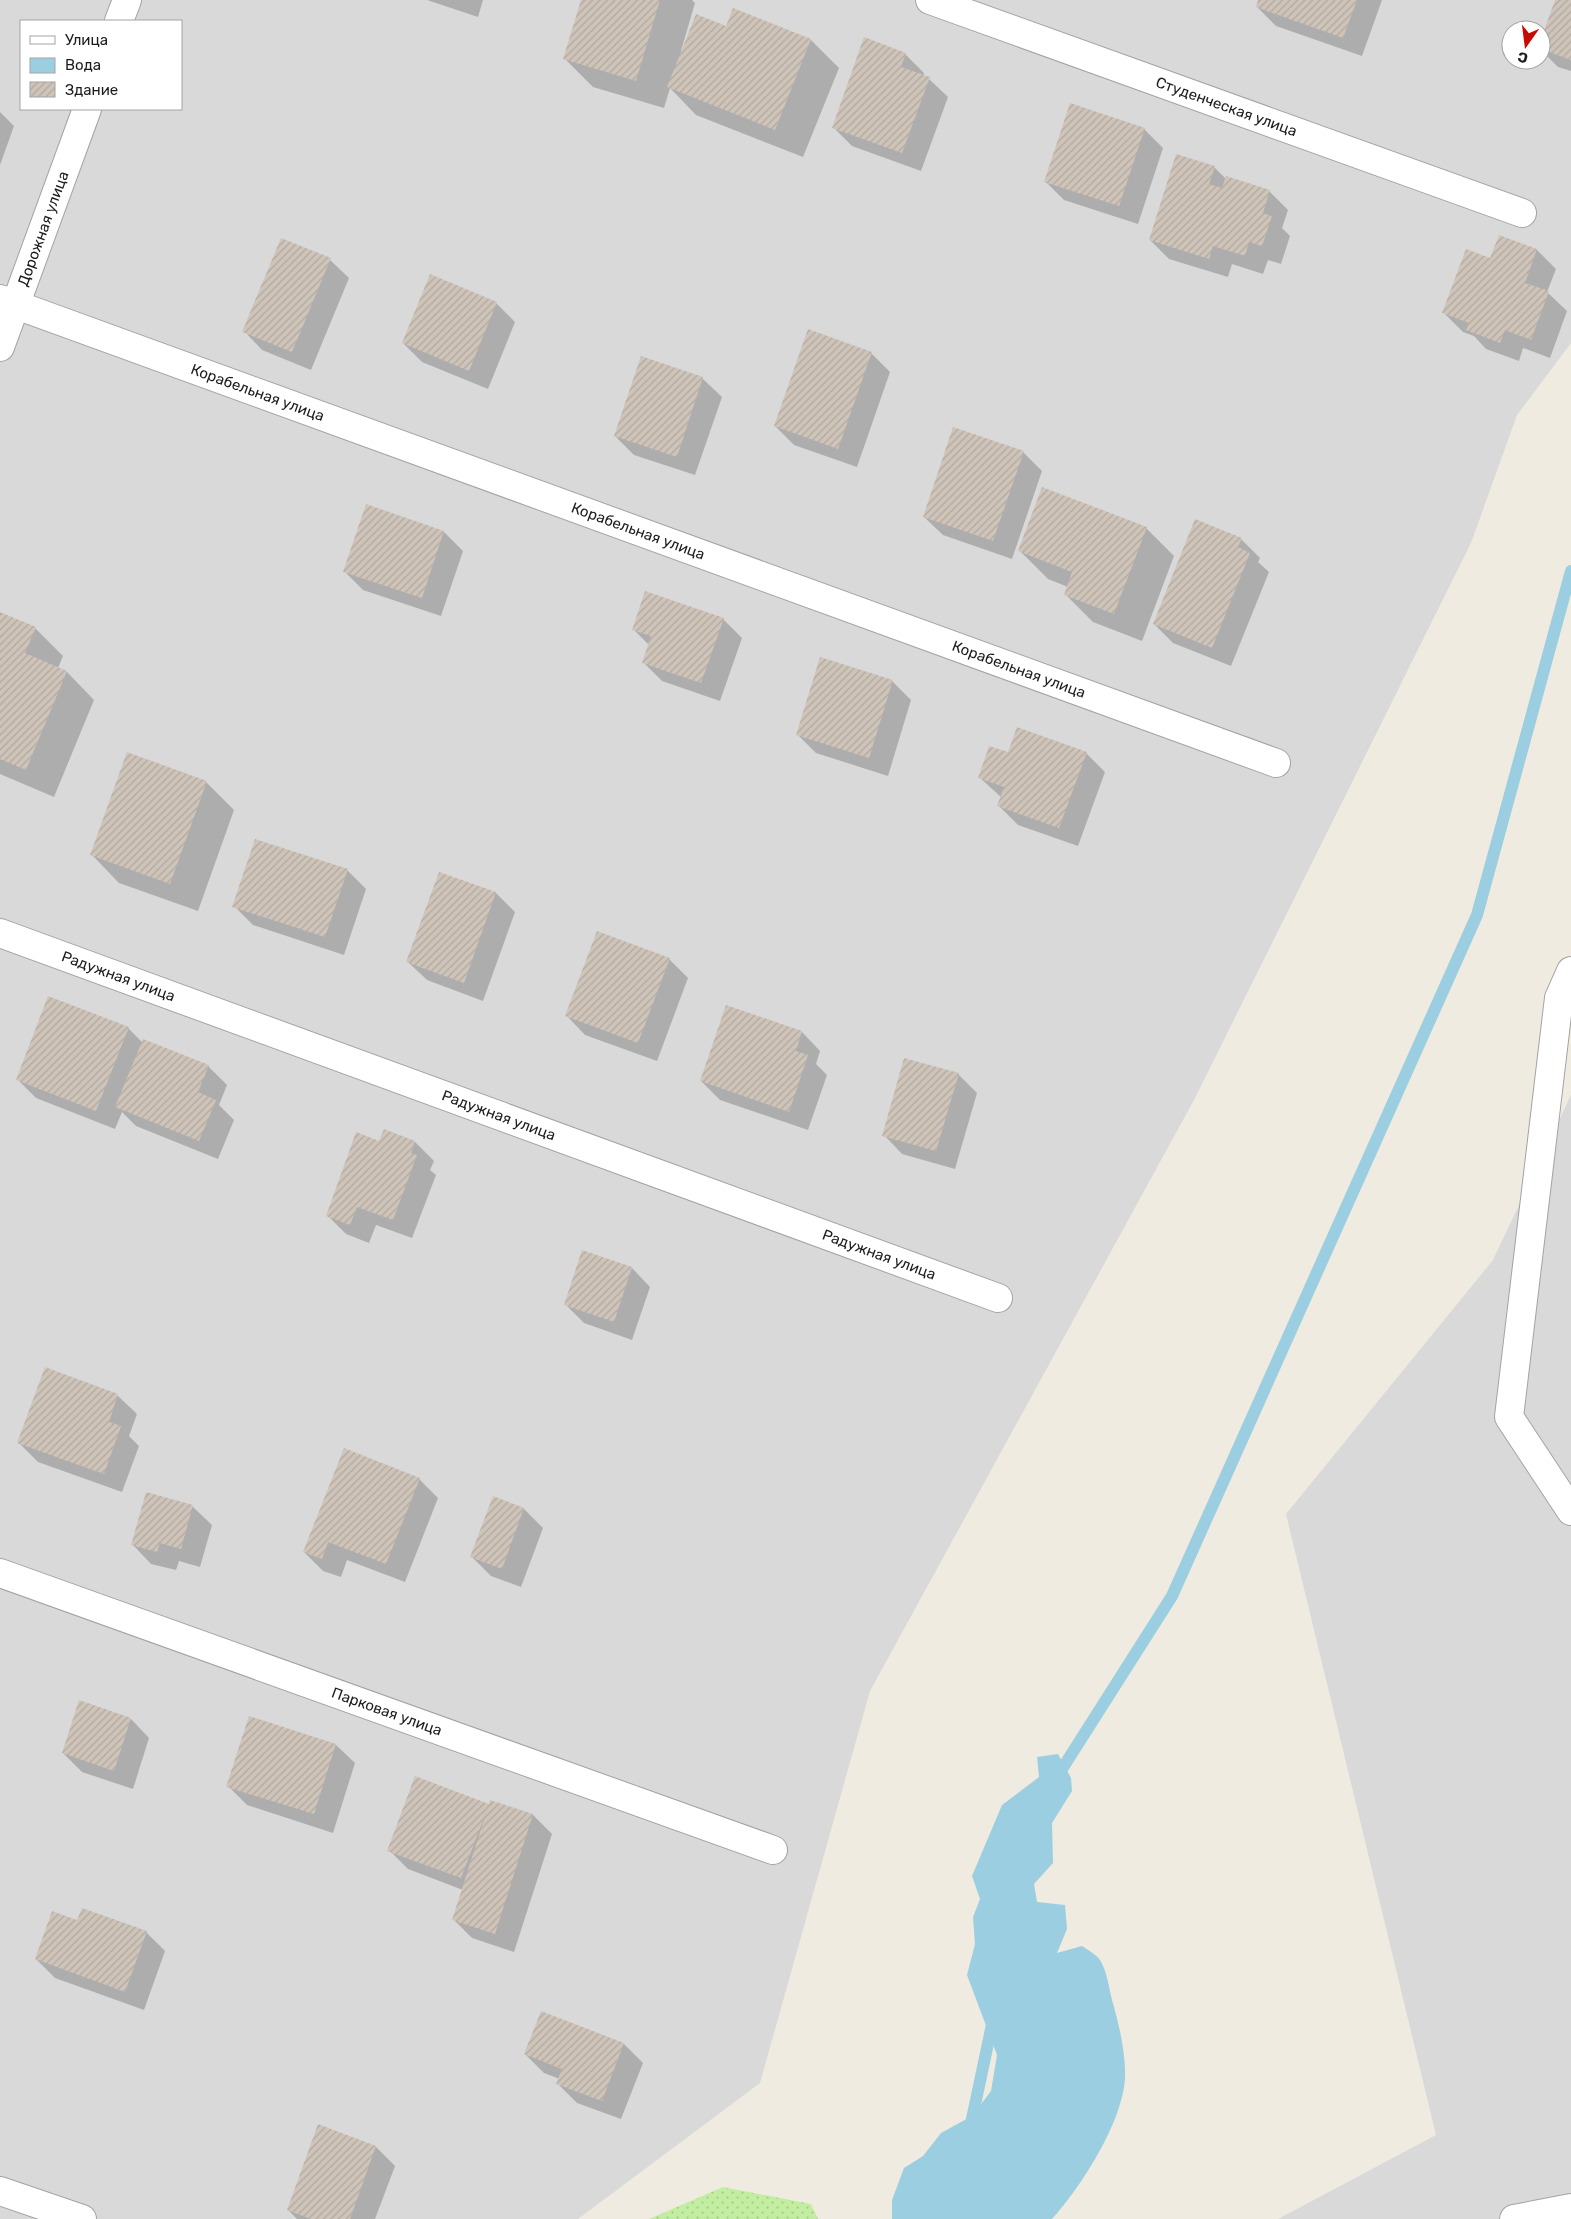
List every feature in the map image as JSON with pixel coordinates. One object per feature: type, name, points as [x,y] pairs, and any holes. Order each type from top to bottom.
[{"type":"street","points":[[120,20],[127,0]]},
{"type":"street","name":"Студенческая улица","points":[[930,0],[1522,213]]},
{"type":"street","name":"Дорожная улица","points":[[0,347],[8,301],[87,110]]},
{"type":"street","name":"Корабельная улица","points":[[8,301],[1276,763]]},
{"type":"street","name":"Радужная улица","points":[[0,933],[998,1298]]},
{"type":"street","points":[[1571,971],[1558,998],[1509,1417],[1571,1511]]},
{"type":"street","name":"Парковая улица","points":[[0,1573],[773,1850]]},
{"type":"street","points":[[0,2191],[82,2219]]},
{"type":"street","points":[[1514,2219],[1571,2208]]},
{"type":"shaded area","points":[[0,0],[1571,0],[1571,343],[1517,415],[1471,543],[1194,1100],[870,1691],[760,2083],[578,2219],[0,2219]]},
{"type":"shaded area","points":[[1571,1095],[1571,2219],[1278,2219],[1436,2135],[1286,1514],[1493,1260]]},
{"type":"green space","points":[[723,2187],[811,2204],[818,2219],[649,2219]]},
{"type":"water","points":[[1058,1754],[1071,1778],[1072,1791],[1052,1823],[1053,1863],[1034,1884],[1037,1902],[1065,1905],[1067,1929],[1057,1953],[1082,1946],[1099,1958],[1108,1980],[1124,2059],[1125,2079],[1116,2115],[1098,2154],[1087,2172],[1052,2219],[892,2219],[892,2200],[904,2168],[923,2156],[941,2133],[972,2116],[991,2091],[997,2055],[967,1975],[975,1944],[973,1917],[980,1899],[972,1876],[1002,1805],[1039,1777],[1037,1757]]},
{"type":"building","points":[[581,0],[660,0],[636,81],[563,59]]},
{"type":"building","points":[[1258,0],[1357,0],[1343,38],[1256,7]]},
{"type":"building","points":[[1555,0],[1571,0],[1571,60],[1551,53],[1551,20],[1548,20]]},
{"type":"building","points":[[733,8],[811,39],[775,130],[667,87],[696,14],[726,26]]},
{"type":"building","points":[[864,37],[906,53],[901,67],[930,77],[902,153],[832,128]]},
{"type":"building","points":[[1070,103],[1145,128],[1119,206],[1044,182]]},
{"type":"building","points":[[1176,154],[1215,166],[1209,184],[1222,188],[1226,176],[1270,190],[1263,213],[1272,216],[1262,246],[1249,242],[1245,256],[1213,246],[1209,259],[1149,240]]},
{"type":"building","points":[[1499,235],[1537,249],[1525,283],[1549,291],[1531,340],[1505,330],[1500,343],[1466,330],[1469,323],[1442,313],[1466,249],[1490,258]]},
{"type":"building","points":[[281,238],[331,258],[292,352],[242,332]]},
{"type":"building","points":[[430,274],[497,302],[469,371],[402,343]]},
{"type":"building","points":[[808,329],[872,352],[838,449],[774,426]]},
{"type":"building","points":[[641,356],[703,377],[677,457],[614,436]]},
{"type":"building","points":[[953,427],[1024,451],[993,541],[923,517]]},
{"type":"building","points":[[1042,487],[1147,527],[1114,614],[1064,595],[1072,572],[1018,551]]},
{"type":"building","points":[[366,504],[444,531],[422,598],[343,572]]},
{"type":"building","points":[[1195,519],[1242,538],[1238,547],[1250,553],[1212,648],[1153,624]]},
{"type":"building","points":[[645,591],[724,618],[701,683],[642,663],[651,636],[632,630]]},
{"type":"building","points":[[0,612],[36,627],[25,653],[67,671],[26,770],[0,759]]},
{"type":"building","points":[[820,657],[893,680],[869,758],[796,735]]},
{"type":"building","points":[[1017,727],[1087,752],[1059,828],[997,806],[1004,787],[978,778],[989,746],[1008,752]]},
{"type":"building","points":[[127,752],[207,781],[170,884],[90,855]]},
{"type":"building","points":[[255,839],[348,869],[325,937],[232,907]]},
{"type":"building","points":[[439,872],[496,892],[464,983],[406,962]]},
{"type":"building","points":[[597,931],[670,958],[638,1043],[565,1016]]},
{"type":"building","points":[[48,996],[129,1027],[96,1111],[16,1080]]},
{"type":"building","points":[[726,1005],[802,1031],[796,1051],[808,1055],[789,1112],[700,1081]]},
{"type":"building","points":[[143,1039],[209,1065],[198,1092],[216,1100],[199,1141],[115,1107]]},
{"type":"building","points":[[904,1058],[959,1073],[936,1151],[882,1136]]},
{"type":"building","points":[[384,1129],[415,1141],[411,1153],[417,1155],[393,1220],[357,1207],[350,1225],[326,1216],[356,1132],[379,1141]]},
{"type":"building","points":[[582,1250],[632,1267],[614,1322],[564,1305]]},
{"type":"building","points":[[45,1367],[118,1394],[109,1422],[121,1426],[104,1474],[17,1443]]},
{"type":"building","points":[[344,1448],[420,1478],[386,1564],[328,1542],[322,1559],[303,1552]]},
{"type":"building","points":[[146,1492],[193,1505],[181,1549],[160,1543],[157,1552],[131,1545]]},
{"type":"building","points":[[493,1496],[524,1508],[502,1569],[470,1557]]},
{"type":"building","points":[[79,1700],[131,1718],[114,1771],[62,1753]]},
{"type":"building","points":[[249,1716],[336,1744],[314,1814],[226,1787]]},
{"type":"building","points":[[415,1776],[489,1804],[490,1800],[533,1814],[495,1934],[452,1920],[487,1810],[461,1878],[387,1851]]},
{"type":"building","points":[[82,1908],[147,1931],[125,1992],[35,1959],[52,1911],[77,1920]]},
{"type":"building","points":[[541,2011],[624,2043],[602,2101],[556,2084],[562,2069],[524,2054]]},
{"type":"building","points":[[318,2124],[376,2146],[350,2219],[311,2219],[287,2210]]},
{"type":"waterway","points":[[1055,1780],[1172,1596],[1477,915],[1571,571]]},
{"type":"waterway","points":[[969,2133],[993,2020]]}]
